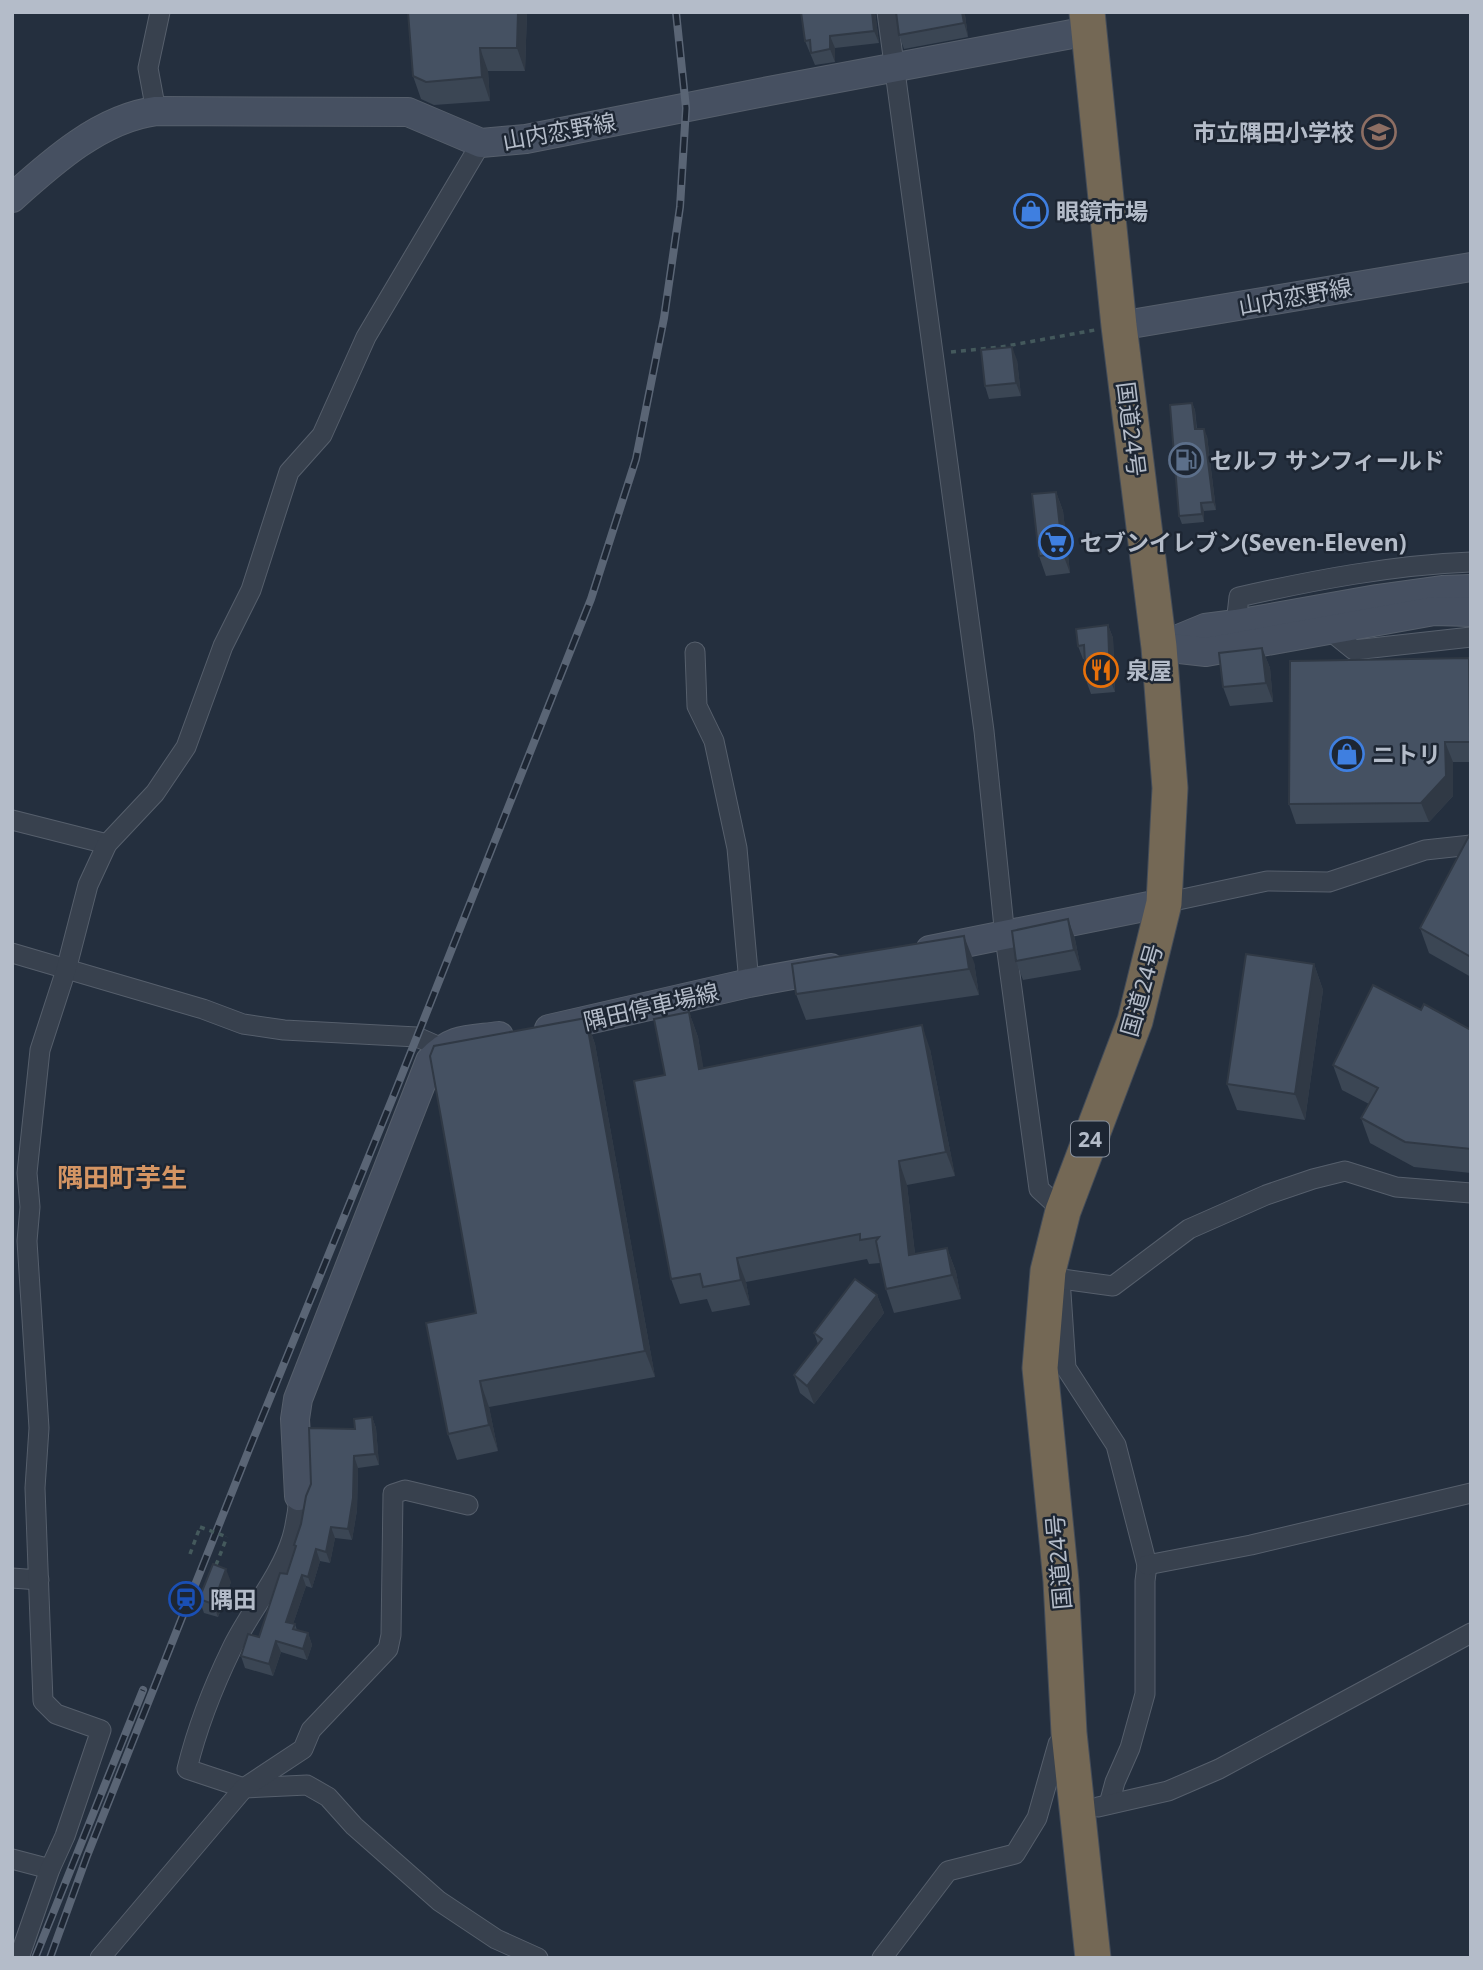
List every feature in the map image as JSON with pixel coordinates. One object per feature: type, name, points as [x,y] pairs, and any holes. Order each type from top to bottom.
[{"type":"highway","name":"国道24号","points":[[1088,22],[1119,326],[1159,647],[1170,788],[1164,903],[1135,1021],[1063,1211],[1040,1368],[1061,1581],[1069,1733],[1093,1808],[1093,1958]]},
{"type":"main road","name":"山内恋野線","points":[[12,198],[35,177],[88,139],[110,125],[140,113],[408,112],[481,143],[526,139],[894,69],[1088,22]]},
{"type":"main road","name":"山内恋野線","points":[[1119,326],[1471,267]]},
{"type":"main road","points":[[1159,647],[1205,628],[1377,599],[1471,589]]},
{"type":"main road","points":[[1159,647],[1206,652],[1434,611],[1471,612]]},
{"type":"main road","points":[[910,954],[1164,903]]},
{"type":"main road","name":"隅田停車場線","points":[[442,1048],[458,1041],[551,1029],[749,983],[856,963]]},
{"type":"main road","points":[[299,1496],[295,1419],[298,1399],[430,1061],[442,1048]]},
{"type":"street","points":[[156,111],[148,68],[160,12]]},
{"type":"street","points":[[887,12],[984,731],[1004,937],[1039,1189],[1063,1211]]},
{"type":"street","points":[[19,1958],[101,1730],[56,1714],[43,1701],[35,1488],[38,1428],[27,1241],[30,1207],[27,1173],[40,1050],[66,970],[88,885],[107,844],[155,793],[186,747],[223,646],[251,590],[289,472],[322,435],[366,337],[481,143]]},
{"type":"street","points":[[1236,624],[1239,597],[1306,582],[1426,564],[1471,562]]},
{"type":"street","points":[[1328,629],[1354,650],[1471,637]]},
{"type":"street","points":[[695,652],[697,706],[713,741],[737,848],[749,983]]},
{"type":"street","points":[[12,820],[107,844]]},
{"type":"street","points":[[1164,903],[1267,881],[1329,882],[1425,850],[1471,845]]},
{"type":"street","points":[[12,953],[203,1009],[243,1024],[284,1030],[417,1037],[442,1048]]},
{"type":"street","points":[[1093,1808],[1115,1782],[1130,1748],[1145,1694],[1147,1565],[1116,1445],[1066,1368],[1055,1275],[1113,1286],[1189,1229],[1266,1195],[1345,1171],[1396,1187],[1471,1192]]},
{"type":"street","points":[[100,1958],[244,1788],[303,1749],[311,1730],[388,1649],[391,1635],[393,1494],[405,1490],[468,1504]]},
{"type":"street","points":[[1147,1565],[1251,1545],[1471,1493]]},
{"type":"street","points":[[299,1496],[291,1541],[232,1649],[192,1749],[187,1769],[244,1788],[307,1785],[328,1797],[354,1826],[439,1901],[496,1939],[538,1958]]},
{"type":"street","points":[[12,1578],[40,1580]]},
{"type":"street","points":[[1093,1808],[1168,1791],[1219,1769],[1471,1633]]},
{"type":"street","points":[[882,1958],[948,1871],[1015,1854],[1037,1818],[1058,1744],[1069,1733]]},
{"type":"street","points":[[12,1859],[50,1869]]},
{"type":"path","points":[[931,353],[1001,347],[1119,326]]},
{"type":"path","points":[[190,1554],[200,1527],[227,1537],[216,1565]]},
{"type":"building","points":[[408,12],[518,12],[517,48],[480,48],[482,77],[426,82],[413,76]]},
{"type":"building","points":[[801,12],[872,12],[874,31],[830,36],[830,49],[811,53],[810,40],[805,41]]},
{"type":"building","points":[[896,12],[962,12],[964,23],[899,35]]},
{"type":"building","points":[[1012,347],[1016,383],[985,386],[981,350]]},
{"type":"building","points":[[1192,403],[1195,429],[1204,429],[1213,502],[1201,503],[1202,514],[1179,516],[1170,405]]},
{"type":"building","points":[[1056,492],[1063,554],[1039,556],[1032,494]]},
{"type":"building","points":[[1108,625],[1110,679],[1086,680],[1084,645],[1078,646],[1076,629]]},
{"type":"building","points":[[1262,648],[1266,683],[1223,687],[1219,653]]},
{"type":"building","points":[[1469,658],[1470,742],[1445,742],[1446,776],[1421,803],[1289,804],[1290,661]]},
{"type":"building","points":[[1471,834],[1471,957],[1420,928]]},
{"type":"building","points":[[1068,919],[1074,950],[1016,961],[1012,931]]},
{"type":"building","points":[[964,936],[969,969],[796,994],[792,964]]},
{"type":"building","points":[[1246,954],[1314,964],[1295,1094],[1227,1084]]},
{"type":"building","points":[[1373,985],[1421,1010],[1424,1004],[1471,1030],[1471,1149],[1405,1142],[1361,1118],[1378,1088],[1333,1065]]},
{"type":"building","points":[[689,1012],[699,1069],[922,1025],[946,1152],[899,1161],[909,1255],[947,1248],[952,1275],[886,1289],[876,1241],[879,1237],[860,1240],[860,1234],[737,1258],[741,1280],[703,1287],[700,1274],[671,1279],[634,1081],[665,1075],[654,1019]]},
{"type":"building","points":[[586,1018],[645,1351],[480,1381],[489,1425],[448,1434],[426,1323],[476,1313],[430,1056],[434,1046]]},
{"type":"building","points":[[855,1279],[877,1295],[807,1386],[794,1375],[822,1339],[814,1333]]},
{"type":"building","points":[[372,1417],[375,1454],[354,1456],[353,1498],[348,1529],[331,1527],[326,1552],[316,1549],[308,1577],[302,1575],[286,1622],[295,1624],[293,1629],[308,1633],[303,1649],[276,1641],[269,1664],[241,1656],[248,1634],[259,1637],[280,1573],[287,1574],[296,1546],[294,1545],[311,1484],[309,1428],[355,1429],[354,1419]]},
{"type":"building","points":[[213,1564],[226,1569],[213,1604],[199,1599]]},
{"type":"railway","points":[[50,1958],[87,1856],[591,599],[636,459],[664,318],[680,207],[686,108],[676,12]]},
{"type":"railway","points":[[35,1958],[143,1690]]},
{"type":"place","name":"市立隅田小学校","points":[[1379,132]]},
{"type":"place","name":"眼鏡市場","points":[[1031,211]]},
{"type":"place","name":"セルフ サンフィールド","points":[[1186,460]]},
{"type":"place","name":"セブンイレブン(Seven-Eleven)","points":[[1056,542]]},
{"type":"place","name":"泉屋","points":[[1101,670]]},
{"type":"place","name":"ニトリ","points":[[1347,754]]},
{"type":"place","name":"隅田","points":[[186,1599]]},
{"type":"district","name":"隅田町芋生","points":[[122,1177]]}]
